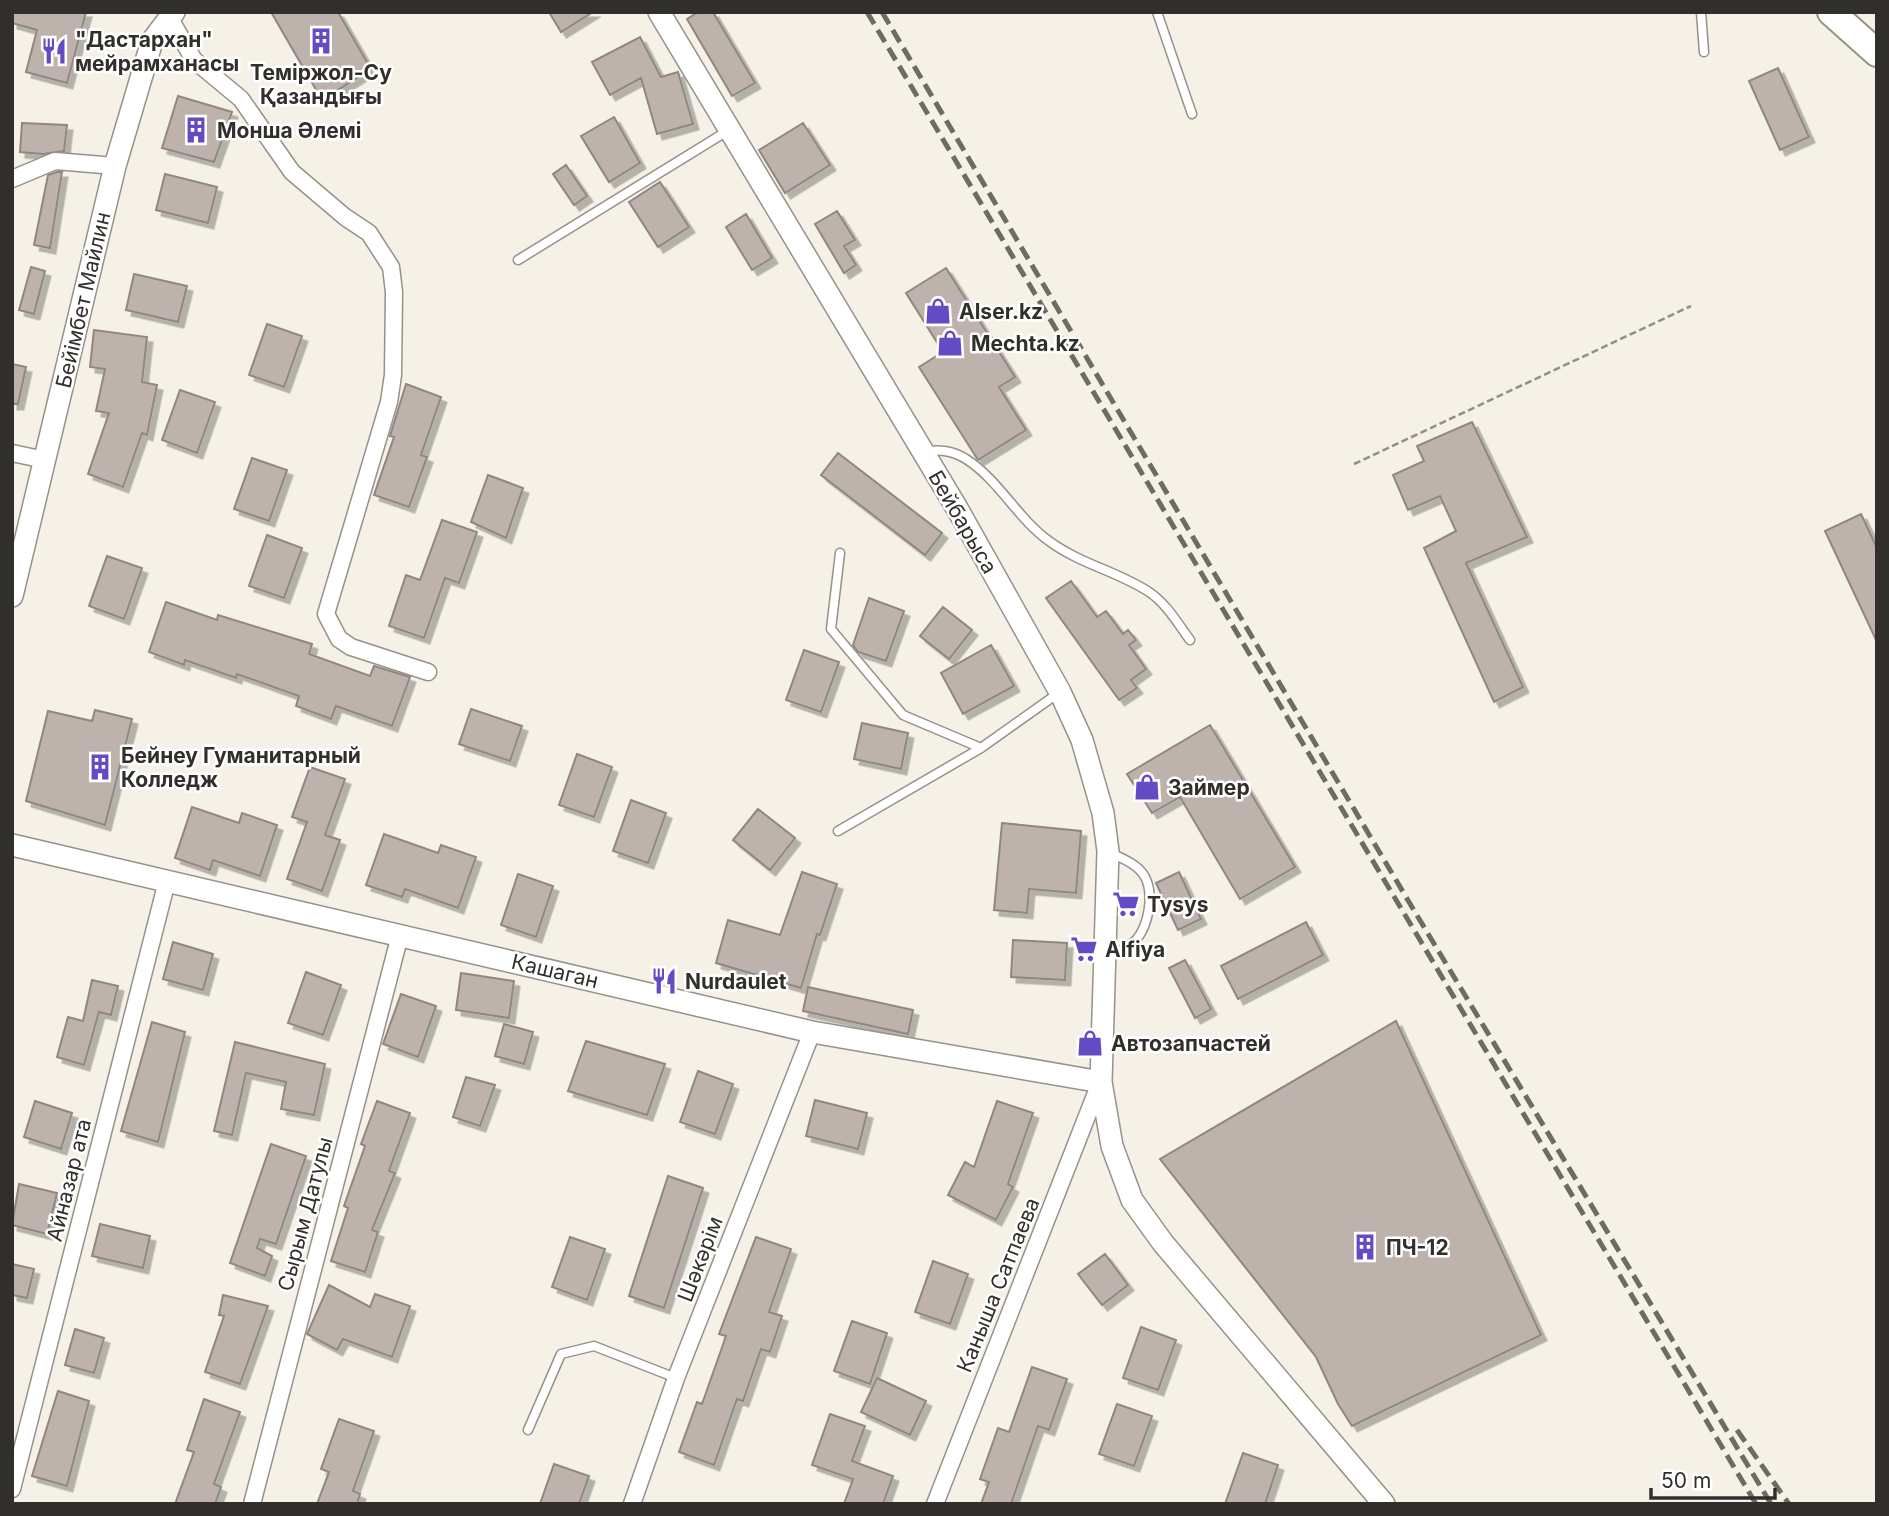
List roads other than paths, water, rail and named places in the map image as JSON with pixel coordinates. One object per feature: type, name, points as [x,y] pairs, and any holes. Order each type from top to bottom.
[{"type":"highway","points":[[1831,12],[1877,53]]},
{"type":"street","name":"Бейбарыса","points":[[659,12],[922,451],[1060,692],[1082,740],[1094,775],[1108,851],[1101,1082],[1112,1146],[1132,1200],[1163,1243],[1384,1504]]},
{"type":"street","name":"Бейімбет Майлин","points":[[12,596],[115,166],[152,41],[171,14]]},
{"type":"street","points":[[171,14],[194,60],[241,99],[292,172],[345,217],[369,233],[391,267],[393,375],[389,402],[326,614],[339,639],[351,647],[428,671]]},
{"type":"street","points":[[12,179],[55,161],[115,166]]},
{"type":"street","points":[[12,453],[45,460]]},
{"type":"street","name":"Кашаган","points":[[12,845],[812,1032],[1101,1082]]},
{"type":"street","name":"Айназар ата","points":[[12,1489],[167,881]]},
{"type":"street","name":"Сырым Датулы","points":[[252,1504],[400,935]]},
{"type":"street","name":"Шәкәрім","points":[[632,1504],[676,1378],[812,1032]]},
{"type":"street","name":"Каныша Сатпаева","points":[[935,1504],[1101,1082]]},
{"type":"lane","points":[[1157,12],[1192,114]]},
{"type":"lane","points":[[1701,12],[1704,52]]},
{"type":"lane","points":[[518,260],[729,130]]},
{"type":"lane","points":[[922,451],[946,450],[967,460],[985,473],[1048,540],[1076,558],[1147,591],[1163,603],[1191,640]]},
{"type":"lane","points":[[840,553],[831,629],[903,715],[981,748]]},
{"type":"lane","points":[[838,831],[981,748],[1060,692]]},
{"type":"lane","points":[[1106,959],[1135,941],[1145,926],[1150,900],[1145,877],[1133,864],[1108,851]]},
{"type":"lane","points":[[528,1430],[561,1354],[594,1346],[676,1378]]},
{"type":"railway","points":[[867,12],[1756,1504]]},
{"type":"railway","points":[[882,12],[1409,902],[1771,1504]]},
{"type":"railway","points":[[1737,1430],[1789,1504]]},
{"type":"place","name":"Теміржол-Су Қазандығы","points":[[321,41]]},
{"type":"place","name":"\"Дастархан\" мейрамханасы","points":[[54,51]]},
{"type":"place","name":"Монша Әлемі","points":[[196,130]]},
{"type":"place","name":"Alser.kz","points":[[938,311]]},
{"type":"place","name":"Mechta.kz","points":[[950,343]]},
{"type":"place","name":"Бейнеу Гуманитарный Колледж","points":[[100,767]]},
{"type":"place","name":"Займер","points":[[1147,787]]},
{"type":"place","name":"Tysys","points":[[1126,904]]},
{"type":"place","name":"Alfiya","points":[[1084,949]]},
{"type":"place","name":"Nurdaulet","points":[[664,981]]},
{"type":"place","name":"Автозапчастей","points":[[1090,1043]]},
{"type":"place","name":"ПЧ-12","points":[[1365,1247]]}]
